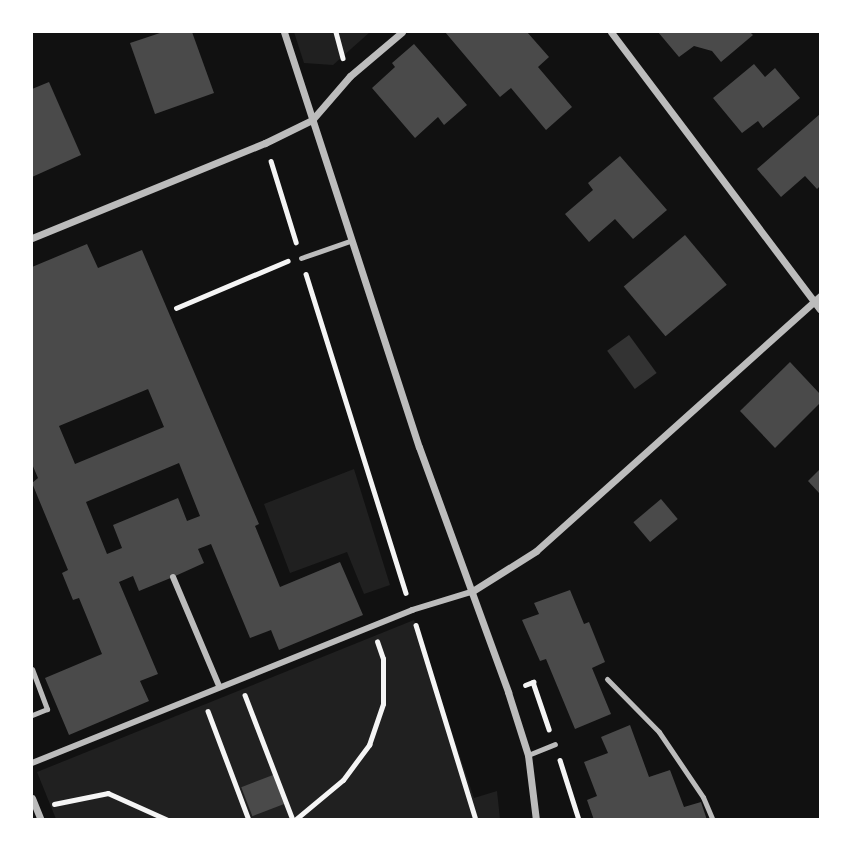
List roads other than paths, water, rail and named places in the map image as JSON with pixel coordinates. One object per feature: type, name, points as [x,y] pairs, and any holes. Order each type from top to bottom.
[{"type":"street","points":[[284,32],[350,241],[528,755],[536,820]]},
{"type":"street","points":[[32,239],[265,143],[312,120],[349,76],[402,32]]},
{"type":"street","points":[[611,32],[817,298],[821,309]]},
{"type":"street","points":[[32,763],[412,610],[471,592],[536,551],[817,298]]},
{"type":"street","points":[[173,577],[219,686]]},
{"type":"street","points":[[32,798],[41,820]]},
{"type":"lane","points":[[301,258],[350,241]]},
{"type":"lane","points":[[32,668],[47,709],[32,715]]},
{"type":"lane","points":[[607,679],[659,732],[703,797],[713,820]]},
{"type":"lane","points":[[528,755],[555,744]]}]
